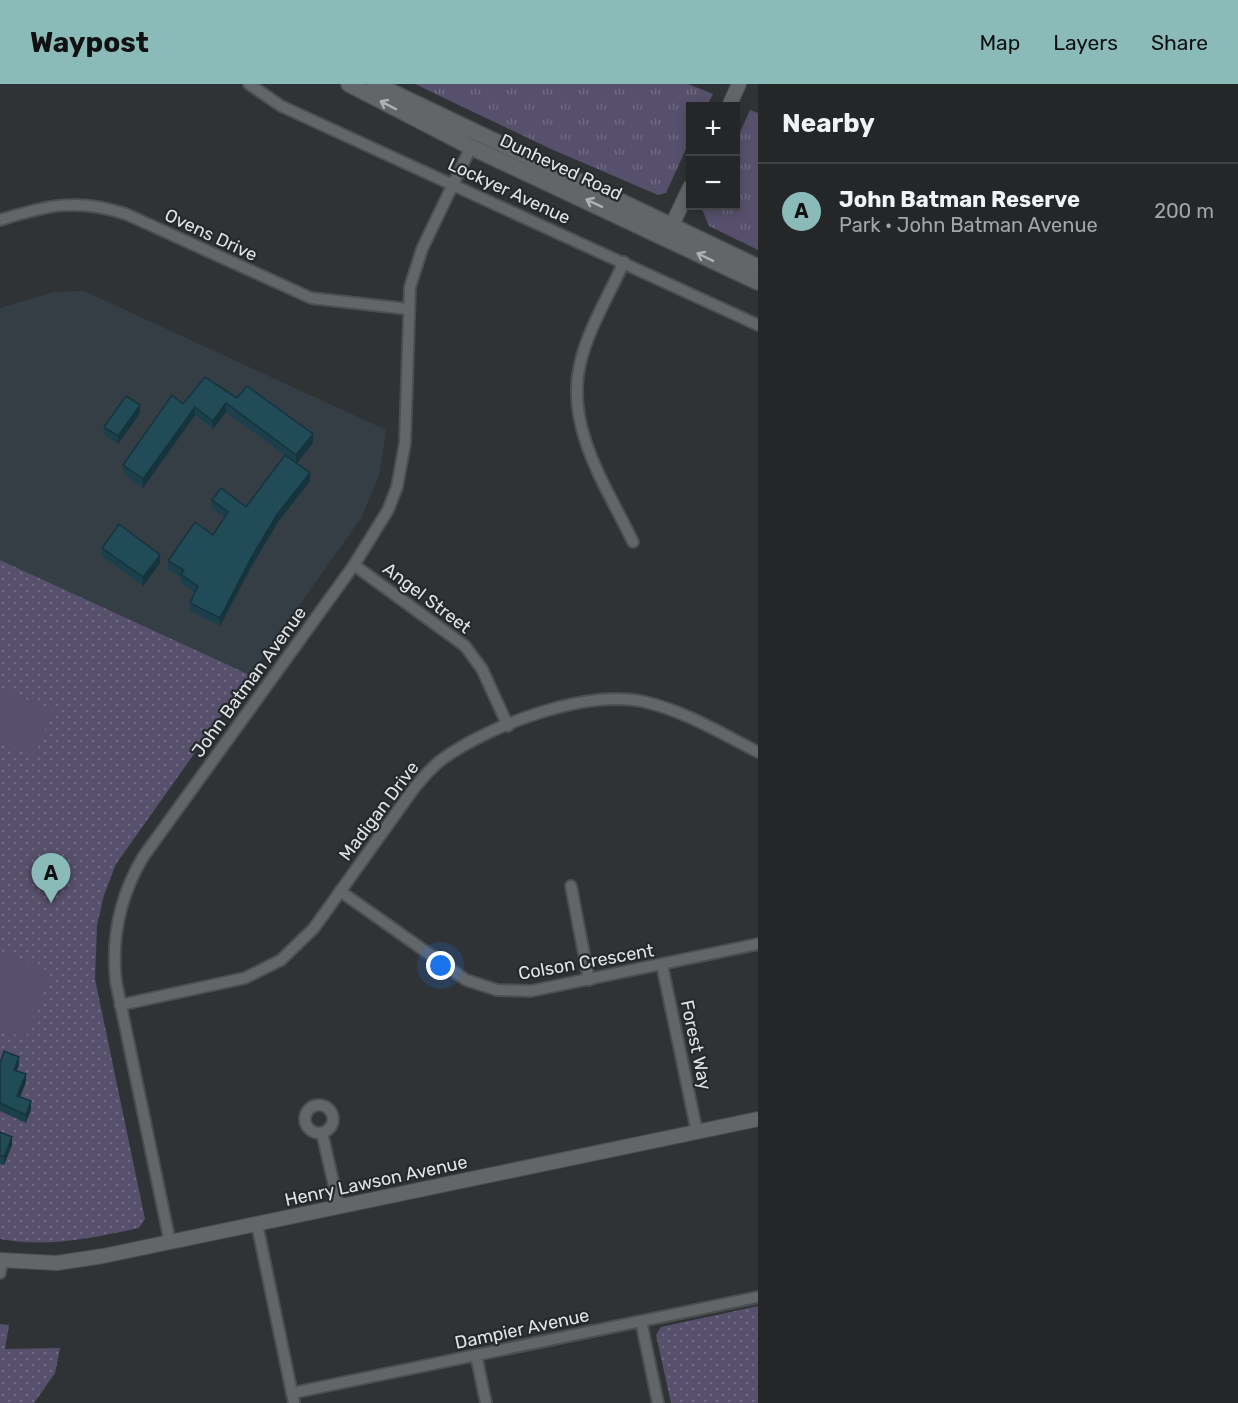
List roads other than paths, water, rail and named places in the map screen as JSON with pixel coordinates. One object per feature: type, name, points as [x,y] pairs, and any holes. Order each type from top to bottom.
[{"type":"main road","name":"Dunheved Road","points":[[349,84],[471,147],[758,282]]},
{"type":"main road","name":"Dunheved Road","points":[[375,84],[758,267]]},
{"type":"main road","points":[[446,118],[471,147],[504,146]]},
{"type":"main road","points":[[647,228],[672,225],[685,247]]},
{"type":"street","name":"Lockyer Avenue","points":[[249,84],[281,106],[758,325]]},
{"type":"street","points":[[731,102],[739,84]]},
{"type":"street","name":"John Batman Avenue","points":[[170,1242],[120,1005],[114,966],[116,931],[126,893],[138,865],[354,565],[387,510],[403,460],[408,309],[417,262],[471,147]]},
{"type":"street","points":[[672,225],[686,195]]},
{"type":"street","name":"Ovens Drive","points":[[0,220],[55,204],[88,204],[106,207],[311,298],[408,309]]},
{"type":"street","points":[[624,262],[584,351],[578,375],[576,398],[580,424],[588,449],[633,542]]},
{"type":"street","name":"Angel Street","points":[[354,565],[465,646],[482,669],[508,726]]},
{"type":"street","name":"Madigan Drive","points":[[120,1005],[228,982],[264,969],[304,940],[415,787],[433,766],[460,748],[508,726],[578,702],[623,699],[665,708],[758,752]]},
{"type":"street","points":[[571,886],[589,980]]},
{"type":"street","name":"Colson Crescent","points":[[340,891],[448,968],[481,986],[512,992],[589,980],[758,944]]},
{"type":"street","name":"Forest Way","points":[[662,965],[697,1132]]},
{"type":"street","name":"Henry Lawson Avenue","points":[[1,1265],[57,1263],[170,1242],[758,1119]]},
{"type":"street","points":[[322,1133],[339,1207]]},
{"type":"street","points":[[257,1224],[293,1398]]},
{"type":"street","name":"Dampier Avenue","points":[[293,1398],[476,1355],[758,1297]]},
{"type":"street","points":[[641,1321],[658,1403]]},
{"type":"street","points":[[476,1355],[486,1403]]},
{"type":"place","name":"John Batman Reserve","points":[[51,903]]}]
